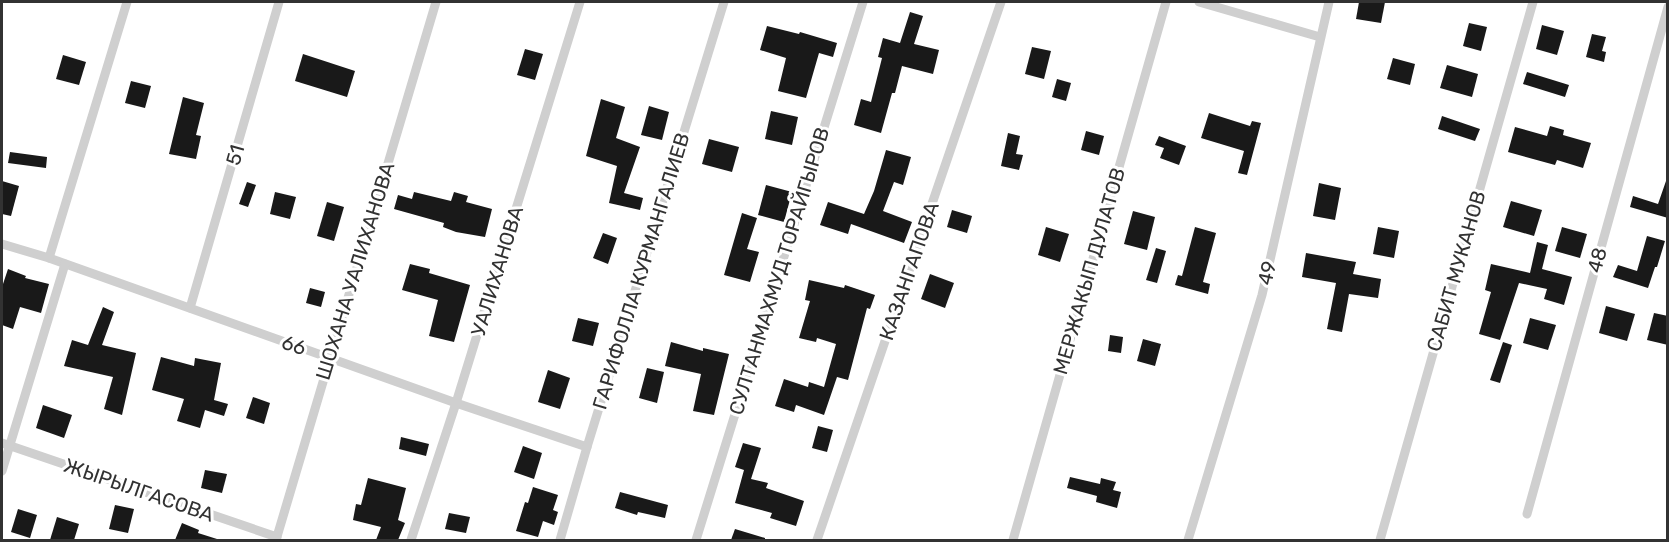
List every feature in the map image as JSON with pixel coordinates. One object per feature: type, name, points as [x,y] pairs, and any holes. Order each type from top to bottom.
[{"type":"street","points":[[49,258],[127,2]]},
{"type":"street","name":"51","points":[[190,308],[279,2]]},
{"type":"street","name":"ШОХАНА УАЛИХАНОВА","points":[[277,539],[436,2]]},
{"type":"street","name":"УАЛИХАНОВА","points":[[411,540],[456,403],[580,2]]},
{"type":"street","name":"ГАРИФОЛЛА КУРМАНГАЛИЕВ","points":[[560,540],[724,2]]},
{"type":"street","name":"СУЛТАНМАХМУД ТОРАЙГЫРОВ","points":[[696,540],[863,2]]},
{"type":"street","name":"КАЗАНГАПОВА","points":[[817,540],[1001,2]]},
{"type":"street","name":"МЕРЖАКЫП ДУЛАТОВ","points":[[1013,540],[1166,2]]},
{"type":"street","points":[[1199,2],[1320,38]]},
{"type":"street","name":"49","points":[[1188,540],[1262,295],[1329,2]]},
{"type":"street","name":"САБИТ МУКАНОВ","points":[[1380,540],[1533,2]]},
{"type":"street","name":"48","points":[[1527,514],[1668,6]]},
{"type":"street","name":"66","points":[[2,244],[49,258],[456,403],[587,447]]},
{"type":"street","points":[[2,471],[5,444],[64,264]]},
{"type":"street","name":"ЖЫРЫЛГАСОВА","points":[[5,444],[277,539]]},
{"type":"building","points":[[1359,2],[1385,2],[1381,23],[1356,19]]},
{"type":"building","points":[[910,12],[923,16],[914,44],[939,50],[933,74],[902,66],[881,133],[854,125],[861,99],[871,102],[882,58],[878,57],[883,38],[900,43]]},
{"type":"building","points":[[1469,23],[1487,27],[1481,51],[1463,46]]},
{"type":"building","points":[[1542,25],[1564,31],[1557,55],[1536,49]]},
{"type":"building","points":[[767,26],[799,34],[800,32],[837,43],[833,57],[819,53],[806,98],[778,91],[786,58],[760,50]]},
{"type":"building","points":[[1592,34],[1606,37],[1602,51],[1606,52],[1604,62],[1586,57]]},
{"type":"building","points":[[1032,47],[1051,51],[1044,79],[1025,74]]},
{"type":"building","points":[[525,49],[543,54],[535,80],[517,75]]},
{"type":"building","points":[[303,54],[355,71],[347,97],[295,81]]},
{"type":"building","points":[[63,55],[86,62],[79,85],[56,79]]},
{"type":"building","points":[[1393,58],[1415,64],[1410,85],[1387,79]]},
{"type":"building","points":[[1447,65],[1478,74],[1472,97],[1440,88]]},
{"type":"building","points":[[1527,72],[1569,85],[1565,97],[1523,84]]},
{"type":"building","points":[[1057,79],[1071,83],[1066,101],[1052,97]]},
{"type":"building","points":[[131,81],[151,86],[145,108],[125,103]]},
{"type":"building","points":[[183,97],[204,103],[196,135],[201,136],[196,159],[169,154]]},
{"type":"building","points":[[601,99],[625,107],[616,138],[640,147],[624,193],[643,198],[640,210],[609,203],[617,166],[586,156]]},
{"type":"building","points":[[649,106],[669,112],[662,140],[641,135]]},
{"type":"building","points":[[771,111],[798,117],[792,145],[765,139]]},
{"type":"building","points":[[1209,113],[1250,126],[1252,121],[1261,123],[1247,175],[1238,173],[1244,151],[1201,138]]},
{"type":"building","points":[[1442,116],[1480,129],[1475,141],[1438,129]]},
{"type":"building","points":[[1550,126],[1564,130],[1563,135],[1591,143],[1583,168],[1557,160],[1555,165],[1508,152],[1515,127],[1547,136]]},
{"type":"building","points":[[1086,131],[1104,136],[1099,155],[1081,150]]},
{"type":"building","points":[[1008,133],[1020,136],[1016,154],[1023,155],[1019,170],[1001,166]]},
{"type":"building","points":[[1159,136],[1186,146],[1179,165],[1160,158],[1164,148],[1155,145]]},
{"type":"building","points":[[709,139],[739,147],[732,172],[702,164]]},
{"type":"building","points":[[886,150],[911,157],[903,185],[894,182],[883,211],[912,222],[904,243],[851,224],[848,234],[820,225],[828,202],[864,214],[874,191]]},
{"type":"building","points":[[10,152],[47,157],[46,168],[8,163]]},
{"type":"building","points":[[2,181],[19,186],[11,216],[2,214]]},
{"type":"building","points":[[1666,181],[1668,181],[1668,218],[1630,207],[1633,196],[1658,204]]},
{"type":"building","points":[[247,182],[256,185],[248,207],[239,204]]},
{"type":"building","points":[[1319,183],[1341,188],[1335,220],[1313,216]]},
{"type":"building","points":[[766,185],[792,192],[784,222],[758,215]]},
{"type":"building","points":[[275,192],[296,197],[290,219],[270,214]]},
{"type":"building","points":[[414,192],[451,201],[454,192],[468,196],[466,202],[492,209],[485,237],[456,232],[443,227],[444,223],[394,209],[398,195],[412,199]]},
{"type":"building","points":[[1511,201],[1542,210],[1534,236],[1503,227]]},
{"type":"building","points":[[327,202],[344,207],[334,241],[317,236]]},
{"type":"building","points":[[952,210],[972,216],[967,233],[947,227]]},
{"type":"building","points":[[1133,211],[1155,217],[1147,250],[1124,244]]},
{"type":"building","points":[[742,213],[757,218],[747,249],[759,252],[750,282],[724,275]]},
{"type":"building","points":[[1046,227],[1069,234],[1060,262],[1038,255]]},
{"type":"building","points":[[1195,227],[1216,233],[1203,282],[1210,284],[1208,294],[1175,285],[1178,275],[1182,276]]},
{"type":"building","points":[[1378,227],[1399,231],[1394,258],[1373,254]]},
{"type":"building","points":[[1562,227],[1587,234],[1580,258],[1555,251]]},
{"type":"building","points":[[603,233],[617,238],[608,264],[593,258]]},
{"type":"building","points":[[1647,236],[1665,241],[1648,288],[1613,277],[1618,265],[1637,271]]},
{"type":"building","points":[[1537,242],[1548,245],[1542,269],[1572,277],[1564,305],[1544,299],[1547,289],[1519,283],[1500,340],[1479,334],[1491,292],[1485,290],[1491,264],[1530,273]]},
{"type":"building","points":[[1156,248],[1166,251],[1157,283],[1146,280]]},
{"type":"building","points":[[1306,253],[1356,262],[1353,274],[1381,279],[1378,298],[1349,294],[1342,332],[1327,329],[1336,283],[1302,277]]},
{"type":"building","points":[[410,264],[430,269],[429,273],[470,285],[454,342],[429,336],[438,300],[402,290]]},
{"type":"building","points":[[8,269],[26,276],[25,278],[49,284],[41,313],[20,307],[13,329],[2,325],[2,287]]},
{"type":"building","points":[[930,274],[954,283],[945,308],[921,299]]},
{"type":"building","points":[[809,280],[844,288],[845,285],[875,295],[870,309],[867,308],[848,380],[837,377],[824,415],[796,405],[794,412],[775,406],[784,379],[808,387],[809,382],[824,387],[836,344],[817,338],[816,342],[799,338],[810,301],[805,300]]},
{"type":"building","points":[[310,288],[325,292],[321,307],[306,303]]},
{"type":"building","points":[[1606,306],[1635,314],[1627,341],[1599,333]]},
{"type":"building","points":[[103,307],[114,312],[102,345],[136,353],[122,415],[104,409],[113,377],[64,366],[72,340],[88,345]]},
{"type":"building","points":[[1654,313],[1668,316],[1668,345],[1647,340]]},
{"type":"building","points":[[578,318],[599,323],[593,346],[572,341]]},
{"type":"building","points":[[1530,318],[1556,325],[1548,350],[1523,343]]},
{"type":"building","points":[[1110,335],[1123,337],[1121,353],[1108,351]]},
{"type":"building","points":[[1143,339],[1161,344],[1155,366],[1137,361]]},
{"type":"building","points":[[671,342],[703,351],[703,348],[729,354],[714,415],[693,411],[701,374],[665,366]]},
{"type":"building","points":[[1503,342],[1512,345],[1500,383],[1490,380]]},
{"type":"building","points":[[161,357],[194,366],[195,358],[221,363],[214,400],[228,404],[224,416],[205,410],[200,428],[177,421],[184,399],[152,390]]},
{"type":"building","points":[[647,368],[664,372],[657,403],[639,398]]},
{"type":"building","points":[[548,370],[570,378],[560,409],[538,402]]},
{"type":"building","points":[[253,397],[270,403],[264,424],[246,418]]},
{"type":"building","points":[[43,405],[72,415],[64,438],[36,428]]},
{"type":"building","points":[[818,426],[833,430],[827,452],[812,448]]},
{"type":"building","points":[[401,437],[429,444],[426,456],[399,449]]},
{"type":"building","points":[[743,443],[761,448],[751,479],[768,483],[766,488],[804,501],[796,526],[770,518],[772,513],[735,503],[744,470],[735,467]]},
{"type":"building","points":[[523,446],[542,453],[534,479],[514,472]]},
{"type":"building","points":[[205,470],[227,474],[222,493],[201,488]]},
{"type":"building","points":[[1070,477],[1100,484],[1101,478],[1116,482],[1113,490],[1121,492],[1117,508],[1096,502],[1097,496],[1067,488]]},
{"type":"building","points":[[368,478],[406,488],[398,520],[405,523],[398,540],[376,540],[381,527],[353,520],[356,504],[361,505]]},
{"type":"building","points":[[533,487],[558,495],[553,510],[558,512],[554,525],[543,521],[538,537],[516,531],[525,502],[528,503]]},
{"type":"building","points":[[620,492],[668,505],[665,518],[638,512],[637,515],[615,508]]},
{"type":"building","points":[[115,505],[134,509],[128,533],[109,529]]},
{"type":"building","points":[[18,509],[37,515],[30,538],[11,532]]},
{"type":"building","points":[[449,513],[470,517],[466,533],[445,529]]},
{"type":"building","points":[[57,517],[79,524],[74,540],[50,540]]},
{"type":"building","points":[[182,523],[199,530],[198,533],[217,539],[175,540]]},
{"type":"building","points":[[735,529],[765,538],[765,540],[731,540]]}]
